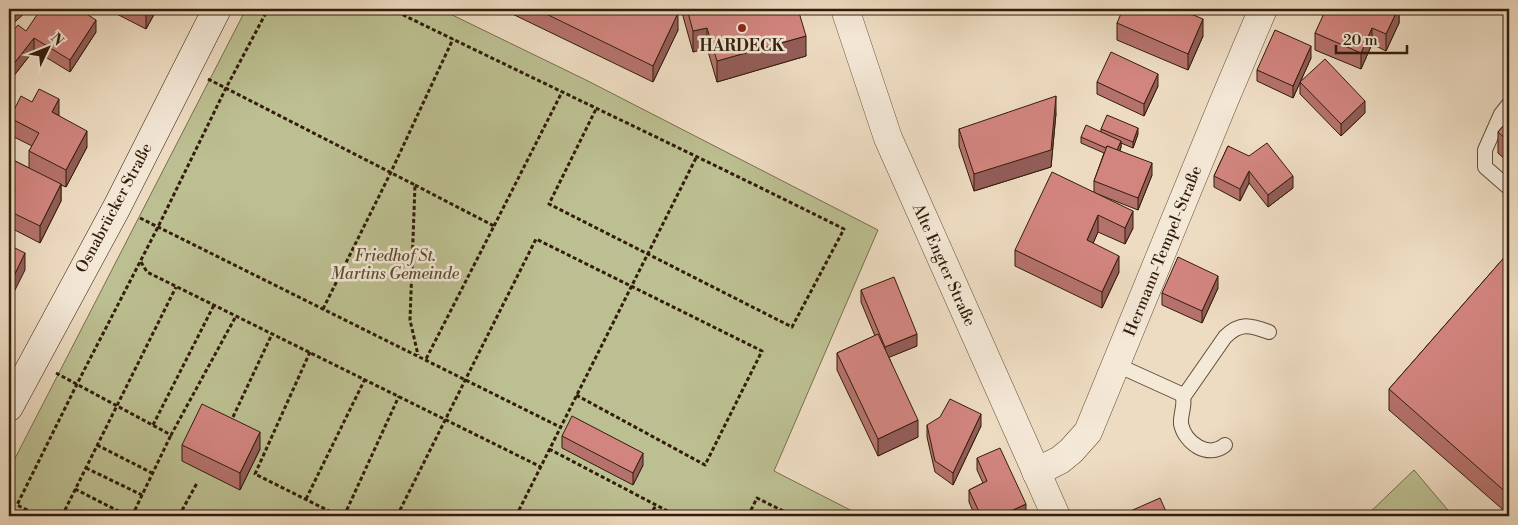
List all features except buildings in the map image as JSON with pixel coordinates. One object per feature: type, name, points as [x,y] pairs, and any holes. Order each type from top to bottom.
[{"type":"street","name":"Osnabrücker Straße","points":[[9,407],[116,207],[217,9]]},
{"type":"street","name":"Alte Engter Straße","points":[[845,9],[888,138],[1056,516]]},
{"type":"street","name":"Hermann-Tempel-Straße","points":[[1036,472],[1060,460],[1088,432],[1263,9]]},
{"type":"lane","points":[[1509,104],[1500,114],[1485,150],[1485,166],[1509,188]]},
{"type":"lane","points":[[1225,445],[1216,450],[1203,450],[1190,440],[1181,424],[1184,396],[1224,338],[1232,330],[1243,326],[1253,326],[1269,332]]},
{"type":"lane","points":[[1117,365],[1184,396]]},
{"type":"path","points":[[39,516],[17,505],[77,384],[141,262],[226,88],[268,9]]},
{"type":"path","points":[[391,9],[844,229],[792,327],[549,204],[596,109]]},
{"type":"path","points":[[323,309],[453,39]]},
{"type":"path","points":[[226,88],[494,226]]},
{"type":"path","points":[[426,359],[562,92]]},
{"type":"path","points":[[516,516],[697,156]]},
{"type":"path","points":[[415,185],[410,320],[418,356]]},
{"type":"path","points":[[116,207],[560,427]]},
{"type":"path","points":[[396,516],[536,239],[762,352],[705,465],[576,396]]},
{"type":"path","points":[[141,262],[147,272],[541,467]]},
{"type":"path","points":[[62,516],[177,286]]},
{"type":"path","points":[[153,425],[214,305]]},
{"type":"path","points":[[75,489],[130,516],[171,434],[236,316]]},
{"type":"path","points":[[233,417],[272,334]]},
{"type":"path","points":[[310,352],[254,474],[339,516]]},
{"type":"path","points":[[33,361],[171,434]]},
{"type":"path","points":[[306,499],[365,379]]},
{"type":"path","points":[[344,516],[399,396]]},
{"type":"path","points":[[97,446],[152,473]]},
{"type":"path","points":[[549,449],[677,516]]},
{"type":"path","points":[[86,468],[142,495]]},
{"type":"path","points":[[179,516],[198,483]]},
{"type":"path","points":[[748,516],[757,498],[793,516]]},
{"type":"path","points":[[650,516],[656,505]]},
{"type":"green space","name":"Friedhof St. Martins Gemeinde","points":[[246,9],[440,9],[588,81],[878,230],[774,471],[862,516],[9,516],[9,470]]},
{"type":"green space","points":[[1414,470],[1453,516],[1366,516]]},
{"type":"place","name":"HARDECK","points":[[742,28]]}]
